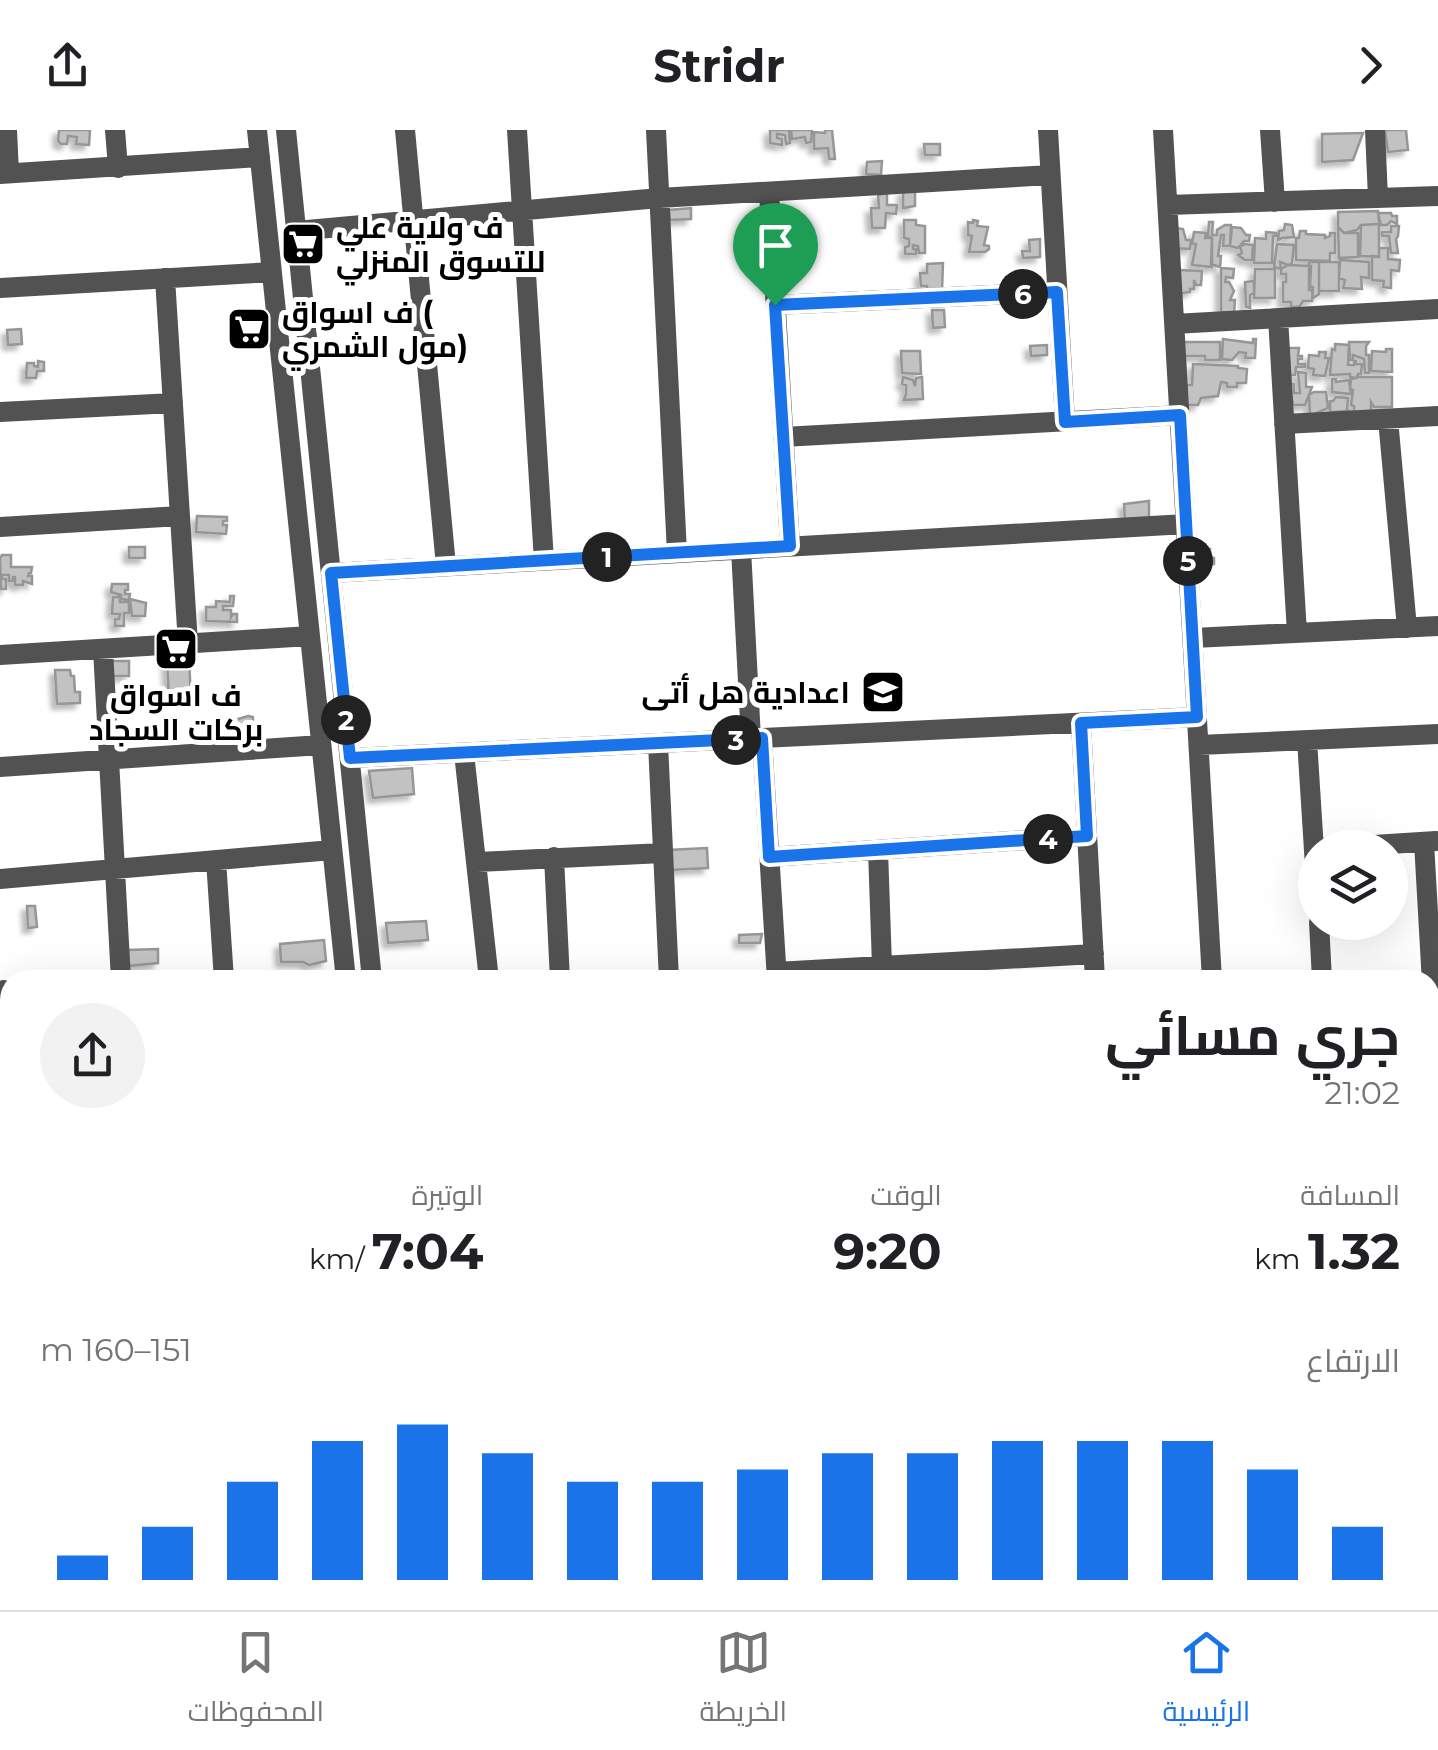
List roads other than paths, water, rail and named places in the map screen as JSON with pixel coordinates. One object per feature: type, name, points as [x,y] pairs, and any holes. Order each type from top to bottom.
[{"type":"street","points":[[6,130],[4,174],[260,157]]},
{"type":"street","points":[[115,130],[118,168]]},
{"type":"street","points":[[257,130],[345,970]]},
{"type":"street","points":[[286,130],[371,970]]},
{"type":"street","points":[[405,130],[446,566]]},
{"type":"street","points":[[517,130],[544,561]]},
{"type":"street","points":[[656,130],[677,553]]},
{"type":"street","points":[[1048,130],[1065,422]]},
{"type":"street","points":[[1163,130],[1211,970]]},
{"type":"street","points":[[1270,130],[1275,202]]},
{"type":"street","points":[[1375,130],[1378,198]]},
{"type":"street","points":[[296,231],[659,198],[1050,175]]},
{"type":"street","points":[[769,192],[790,546]]},
{"type":"street","points":[[1168,206],[1438,196]]},
{"type":"street","points":[[0,288],[272,272]]},
{"type":"street","points":[[165,278],[188,644]]},
{"type":"street","points":[[775,305],[1057,292]]},
{"type":"street","points":[[1174,324],[1438,309]]},
{"type":"street","points":[[1278,318],[1296,633]]},
{"type":"street","points":[[0,412],[173,403]]},
{"type":"street","points":[[783,437],[1180,415]]},
{"type":"street","points":[[1284,424],[1438,416]]},
{"type":"street","points":[[1388,418],[1408,628]]},
{"type":"street","points":[[0,527],[180,516]]},
{"type":"street","points":[[331,573],[1186,524]]},
{"type":"street","points":[[741,549],[776,970]]},
{"type":"street","points":[[1192,638],[1438,626]]},
{"type":"street","points":[[0,655],[310,636]]},
{"type":"street","points":[[104,649],[120,970]]},
{"type":"street","points":[[350,758],[1197,717]]},
{"type":"street","points":[[1081,723],[1095,970]]},
{"type":"street","points":[[1199,745],[1438,734]]},
{"type":"street","points":[[1308,740],[1313,830]]},
{"type":"street","points":[[658,743],[669,970]]},
{"type":"street","points":[[0,767],[321,745]]},
{"type":"street","points":[[464,753],[488,970]]},
{"type":"street","points":[[769,857],[1087,836]]},
{"type":"street","points":[[1431,841],[1433,970]]},
{"type":"street","points":[[0,878],[332,850]]},
{"type":"street","points":[[878,850],[882,966]]},
{"type":"street","points":[[478,862],[663,854]]},
{"type":"street","points":[[554,857],[560,970]]},
{"type":"street","points":[[216,860],[223,970]]},
{"type":"street","points":[[1320,940],[1321,970]]},
{"type":"street","points":[[342,943],[348,949],[360,950],[368,941]]},
{"type":"street","points":[[840,970],[1094,954]]},
{"type":"place","name":"ف ولاية علي للتسوق المنزلي","points":[[303,244]]},
{"type":"place","name":"ف اسواق ( مول الشمري)","points":[[249,329]]},
{"type":"place","name":"ف اسواق بركات السجاد","points":[[176,649]]},
{"type":"place","name":"اعدادية هل أتى","points":[[883,692]]}]
